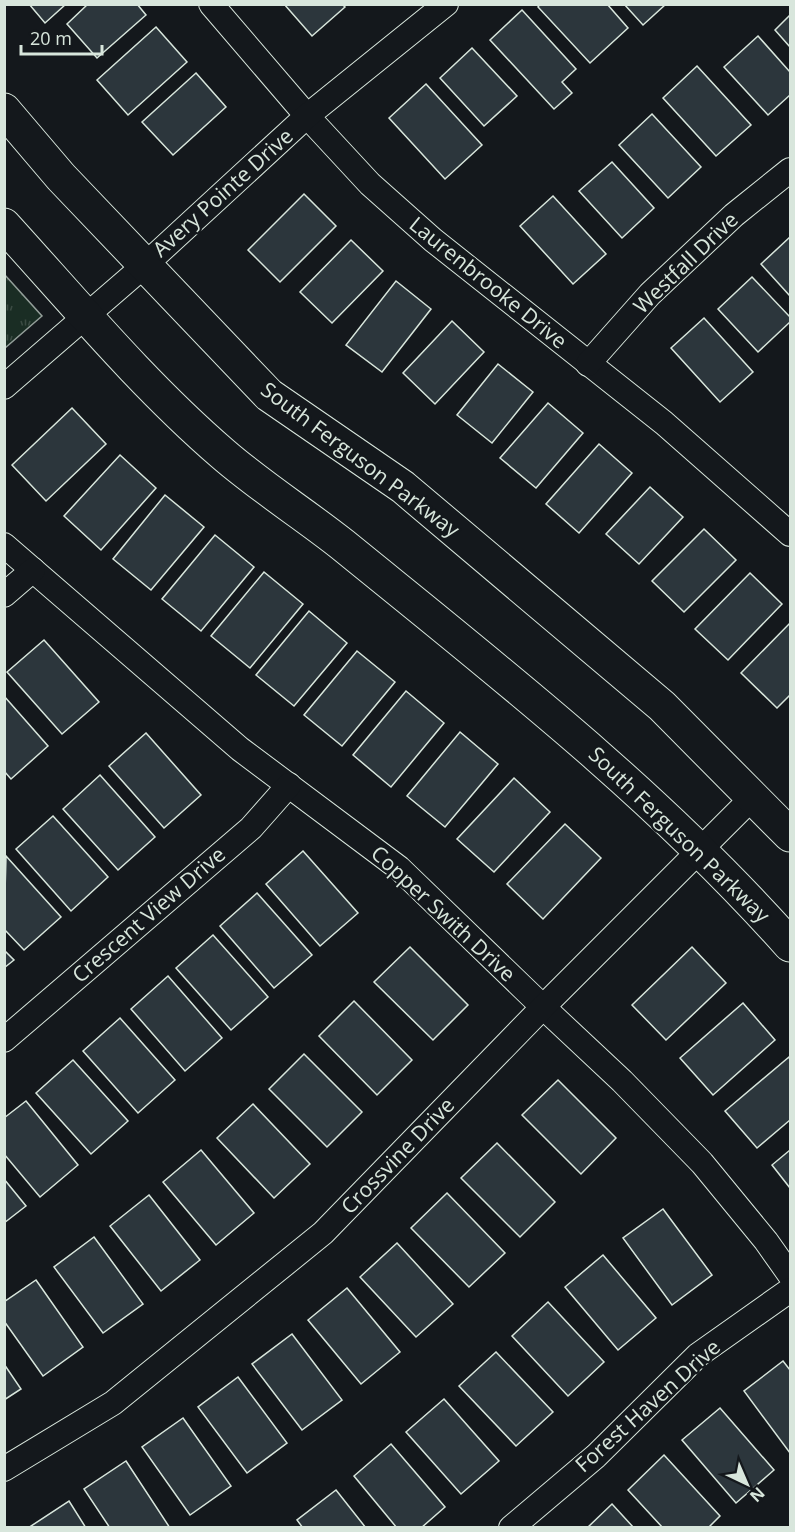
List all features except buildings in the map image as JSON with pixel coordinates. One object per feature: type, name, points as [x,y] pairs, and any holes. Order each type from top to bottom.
[{"type":"street","name":"Laurenbrooke Drive","points":[[211,4],[307,116],[370,184],[433,240],[664,423],[790,534]]},
{"type":"street","name":"Avery Pointe Drive","points":[[4,387],[145,265],[307,116],[446,4]]},
{"type":"street","name":"South Ferguson Parkway","points":[[4,110],[61,177],[269,395],[403,487],[663,706],[790,835]]},
{"type":"street","name":"Westfall Drive","points":[[588,364],[650,294],[734,215],[790,170]]},
{"type":"street","name":"South Ferguson Parkway","points":[[4,225],[141,377],[224,455],[340,543],[477,654],[627,781],[745,894],[790,945]]},
{"type":"street","name":"Copper Swith Drive","points":[[4,545],[240,748],[399,868],[622,1081],[702,1163],[766,1241],[790,1275]]},
{"type":"street","points":[[4,595],[33,570]]},
{"type":"street","name":"Crescent View Drive","points":[[4,1040],[251,828],[289,785]]},
{"type":"street","name":"Crossvine Drive","points":[[4,1469],[113,1403],[323,1233],[543,1007],[753,797]]},
{"type":"street","name":"Forest Haven Drive","points":[[511,1527],[596,1456],[698,1355],[790,1290]]},
{"type":"green space","points":[[4,274],[42,316],[5,348],[4,348]]}]
